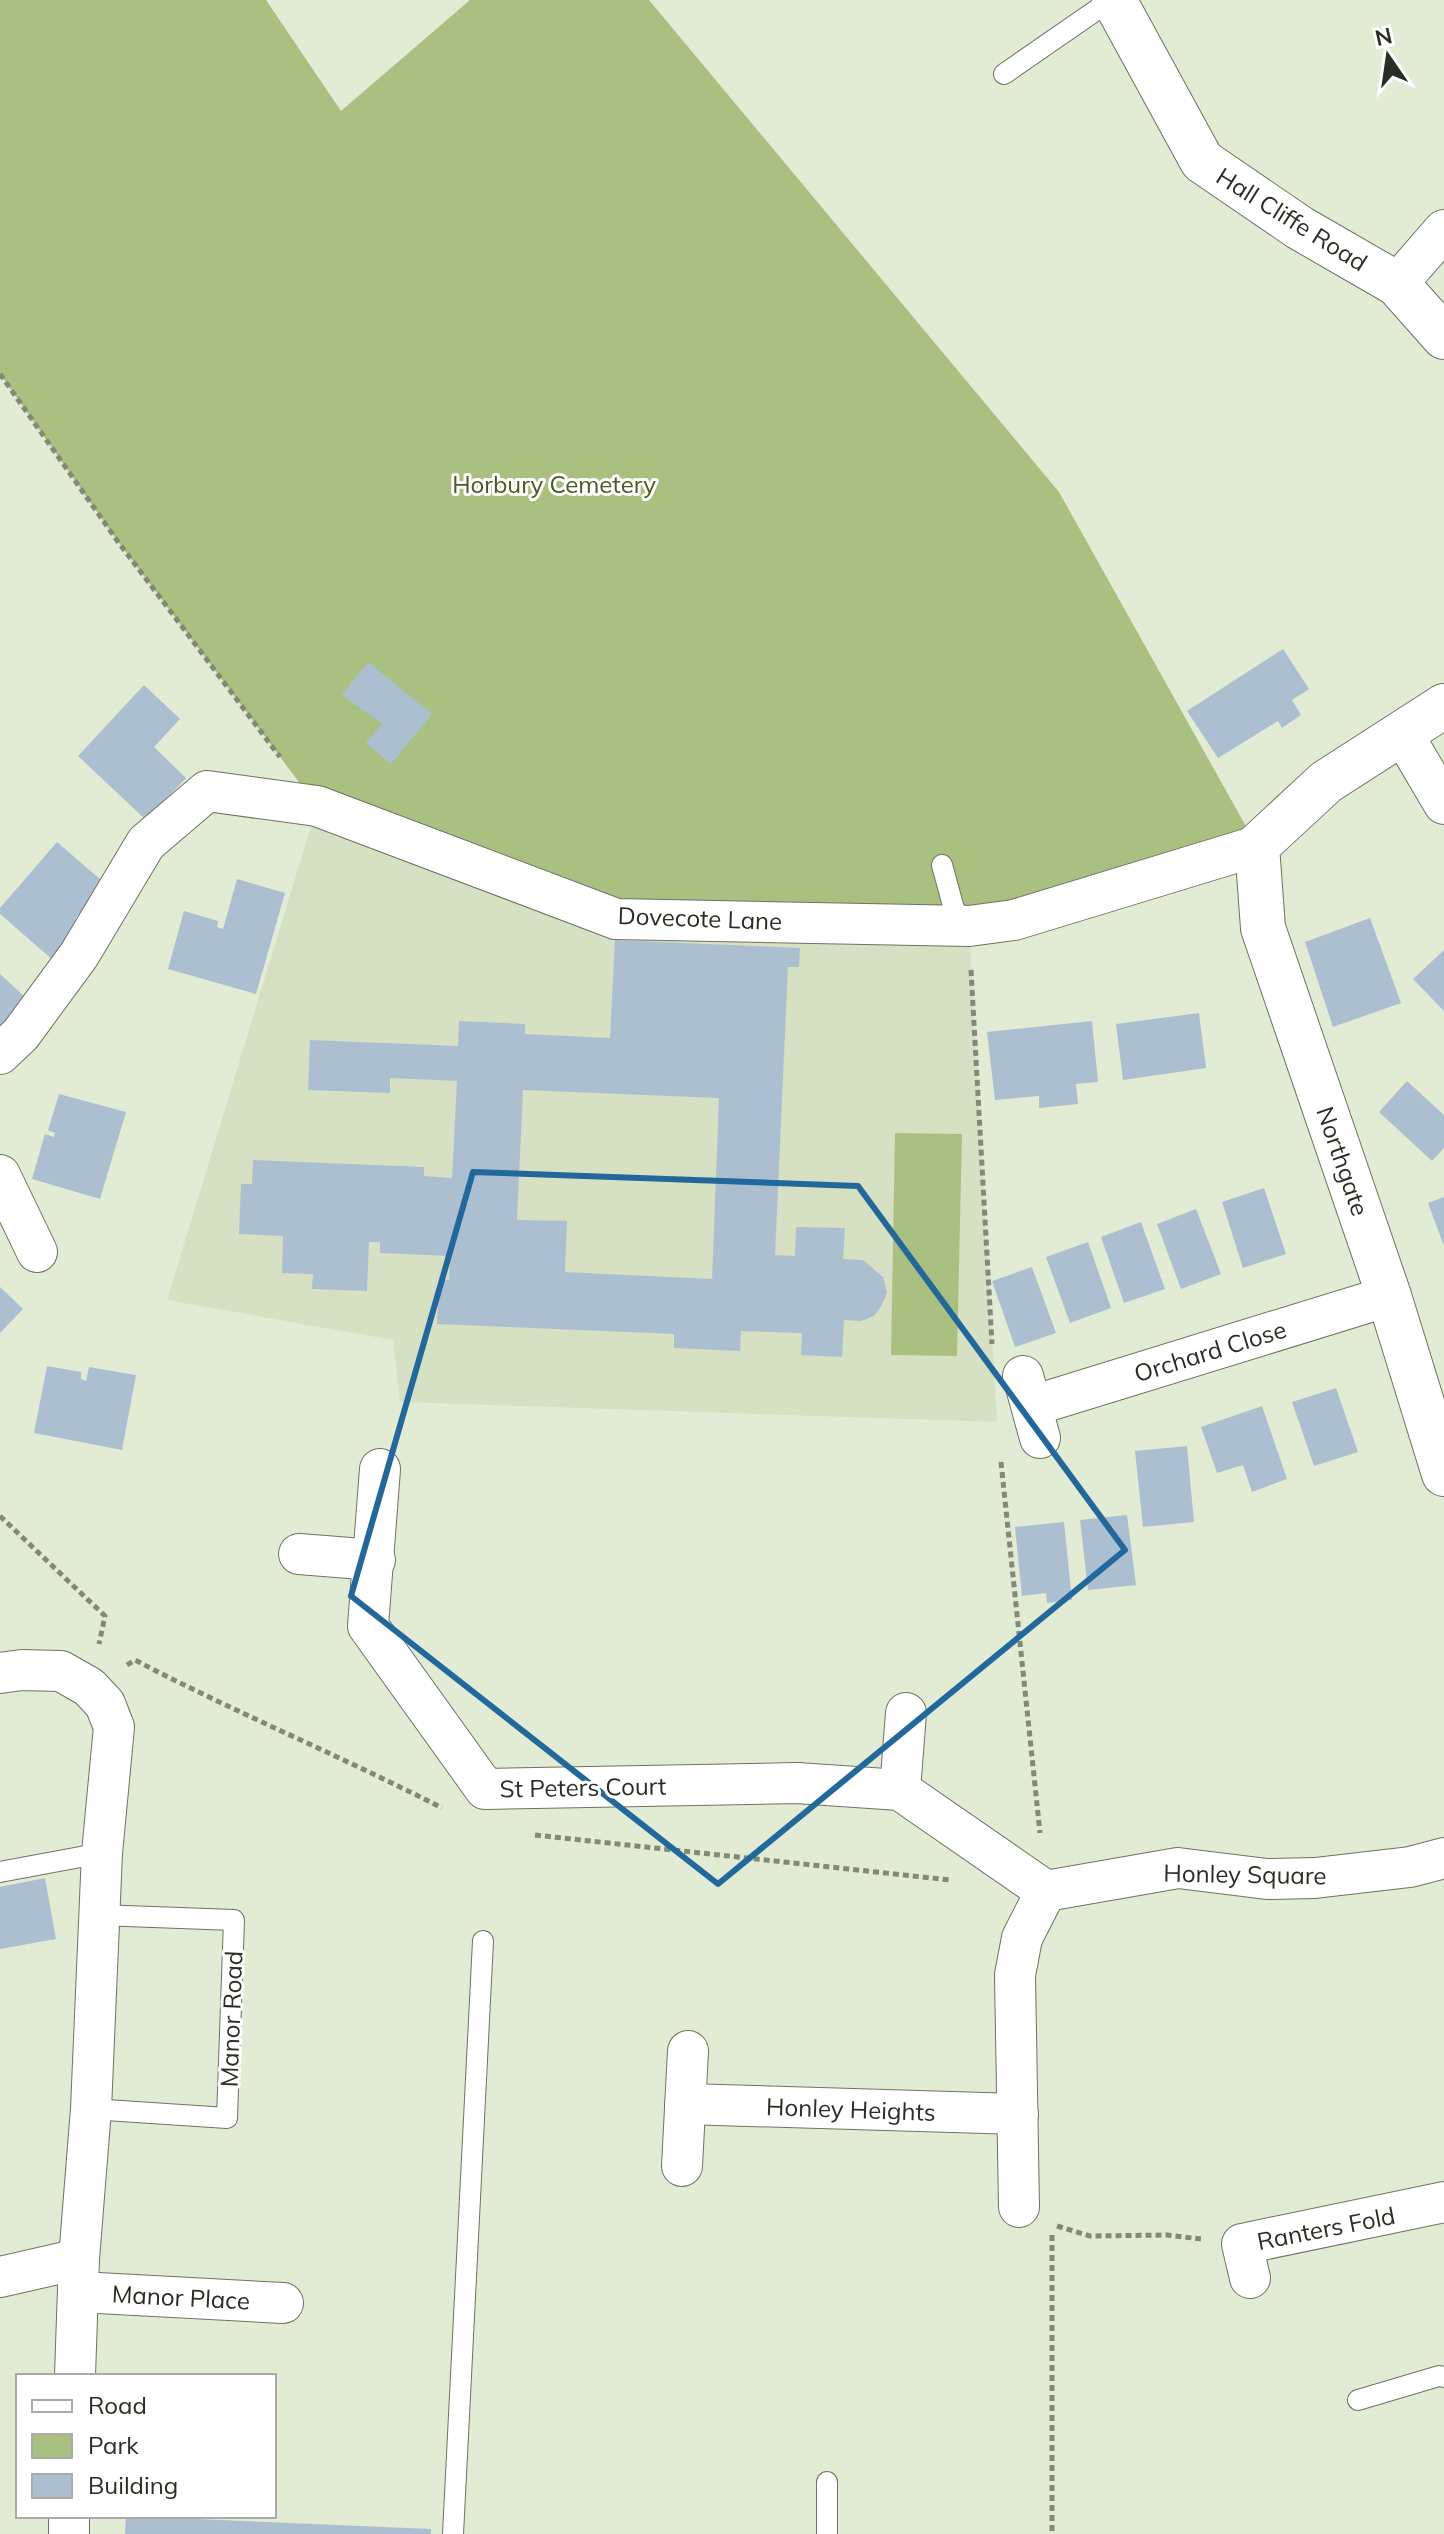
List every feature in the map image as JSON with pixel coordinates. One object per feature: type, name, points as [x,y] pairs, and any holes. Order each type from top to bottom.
[{"type":"street","name":"Hall Cliffe Road","points":[[1113,0],[1202,161],[1300,228],[1397,284],[1444,337]]},
{"type":"street","points":[[1397,284],[1444,230]]},
{"type":"street","name":"Dovecote Lane","points":[[0,1054],[21,1034],[79,955],[146,843],[207,791],[317,806],[616,919],[969,926],[1014,920],[1257,846],[1326,782],[1444,706]]},
{"type":"street","points":[[1402,733],[1444,804]]},
{"type":"street","name":"Northgate","points":[[1257,846],[1263,928],[1389,1296],[1444,1474]]},
{"type":"street","points":[[0,1175],[37,1252]]},
{"type":"street","name":"Orchard Close","points":[[1032,1407],[1389,1296]]},
{"type":"street","name":"St Peters Court","points":[[380,1469],[368,1626],[485,1789],[797,1783],[900,1790]]},
{"type":"street","points":[[299,1554],[375,1560]]},
{"type":"street","points":[[0,1673],[61,1671],[89,1687],[105,1704],[114,1727],[102,1853],[75,2374]]},
{"type":"street","points":[[906,1713],[900,1790],[1046,1891],[1022,1938],[1015,1975],[1019,2207]]},
{"type":"street","name":"Honley Square","points":[[1046,1891],[1178,1868],[1267,1879],[1315,1878],[1410,1867],[1444,1858]]},
{"type":"street","points":[[682,2166],[688,2051]]},
{"type":"street","name":"Honley Heights","points":[[685,2104],[1018,2114]]},
{"type":"street","name":"Ranters Fold","points":[[1246,2261],[1444,2202]]},
{"type":"street","name":"Manor Place","points":[[0,2277],[79,2275],[283,2303]]},
{"type":"lane","points":[[1004,74],[1113,0]]},
{"type":"lane","points":[[942,865],[954,909],[969,926]]},
{"type":"lane","points":[[0,1872],[102,1853]]},
{"type":"lane","name":"Manor Road","points":[[91,2109],[227,2118],[234,1920],[99,1915]]},
{"type":"lane","points":[[453,2534],[483,1941]]},
{"type":"lane","points":[[1358,2400],[1444,2377]]},
{"type":"lane","points":[[827,2482],[827,2534]]},
{"type":"path","points":[[0,374],[116,539],[317,806]]},
{"type":"path","points":[[969,926],[992,1345]]},
{"type":"path","points":[[1000,1454],[1046,1891]]},
{"type":"path","points":[[0,1516],[105,1616],[89,1687]]},
{"type":"path","points":[[1052,2534],[1052,2224],[1090,2236],[1167,2235],[1246,2261]]},
{"type":"highlighted area","points":[[473,1172],[858,1186],[1125,1550],[718,1884],[351,1596]]},
{"type":"shaded area","points":[[317,806],[969,926],[997,1422],[400,1402],[393,1340],[167,1300]]},
{"type":"green space","name":"Horbury Cemetery","points":[[0,0],[266,0],[341,111],[470,0],[649,0],[1059,492],[1257,846],[1014,920],[616,919],[317,806],[116,539],[0,374]]},
{"type":"green space","points":[[895,1133],[962,1134],[957,1356],[891,1355]]},
{"type":"building","points":[[1283,649],[1309,689],[1292,700],[1301,715],[1282,728],[1278,721],[1218,758],[1187,711]]},
{"type":"building","points":[[368,662],[432,714],[391,764],[366,743],[382,724],[342,695]]},
{"type":"building","points":[[144,685],[180,719],[154,747],[186,778],[146,820],[78,756]]},
{"type":"building","points":[[57,842],[108,886],[82,917],[79,914],[75,919],[83,925],[53,960],[0,914],[0,908]]},
{"type":"building","points":[[237,879],[285,893],[256,994],[168,969],[184,911],[218,921],[217,927],[223,929]]},
{"type":"building","points":[[1370,918],[1401,1003],[1333,1027],[1305,942]]},
{"type":"building","points":[[615,940],[800,948],[799,967],[788,967],[775,1255],[795,1256],[796,1227],[845,1228],[843,1259],[863,1260],[883,1277],[887,1293],[874,1316],[861,1321],[844,1320],[842,1357],[801,1355],[802,1333],[741,1331],[740,1351],[674,1348],[674,1334],[437,1324],[439,1279],[449,1280],[450,1256],[380,1253],[380,1242],[369,1242],[367,1291],[312,1289],[313,1274],[282,1273],[283,1236],[239,1234],[241,1184],[252,1184],[253,1160],[424,1167],[424,1176],[452,1178],[457,1081],[390,1078],[390,1093],[308,1090],[310,1040],[458,1046],[459,1021],[525,1024],[525,1034],[610,1038]],"holes":[[[523,1090],[719,1098],[712,1279],[565,1272],[567,1221],[517,1220]]]},
{"type":"building","points":[[1444,950],[1444,1011],[1413,979]]},
{"type":"building","points":[[0,974],[36,1007],[0,1045]]},
{"type":"building","points":[[1199,1013],[1206,1068],[1123,1080],[1116,1024]]},
{"type":"building","points":[[1092,1021],[1098,1082],[1076,1084],[1078,1104],[1039,1108],[1039,1096],[995,1100],[987,1032]]},
{"type":"building","points":[[1407,1081],[1444,1115],[1444,1148],[1432,1161],[1379,1112]]},
{"type":"building","points":[[59,1094],[126,1112],[100,1199],[32,1179],[45,1134],[54,1137],[55,1133],[48,1130]]},
{"type":"building","points":[[1264,1188],[1286,1254],[1243,1268],[1222,1202]]},
{"type":"building","points":[[1444,1197],[1444,1246],[1428,1203]]},
{"type":"building","points":[[1196,1209],[1221,1274],[1181,1289],[1157,1224]]},
{"type":"building","points":[[1141,1222],[1165,1289],[1124,1303],[1101,1237]]},
{"type":"building","points":[[1088,1242],[1111,1308],[1070,1323],[1046,1257]]},
{"type":"building","points":[[1032,1267],[1056,1333],[1015,1347],[992,1281]]},
{"type":"building","points":[[0,1287],[23,1309],[0,1333]]},
{"type":"building","points":[[47,1366],[81,1372],[81,1379],[86,1381],[89,1367],[136,1375],[122,1450],[34,1433]]},
{"type":"building","points":[[1336,1388],[1358,1452],[1314,1466],[1292,1402]]},
{"type":"building","points":[[1262,1406],[1287,1479],[1252,1492],[1243,1465],[1217,1473],[1201,1427]]},
{"type":"building","points":[[1187,1446],[1194,1522],[1143,1527],[1135,1451]]},
{"type":"building","points":[[1127,1515],[1136,1585],[1088,1590],[1080,1520]]},
{"type":"building","points":[[1064,1522],[1072,1600],[1047,1603],[1046,1593],[1022,1596],[1015,1527]]},
{"type":"building","points":[[45,1878],[56,1939],[0,1949],[0,1887]]},
{"type":"building","points":[[126,2518],[431,2529],[431,2534],[125,2534]]}]
